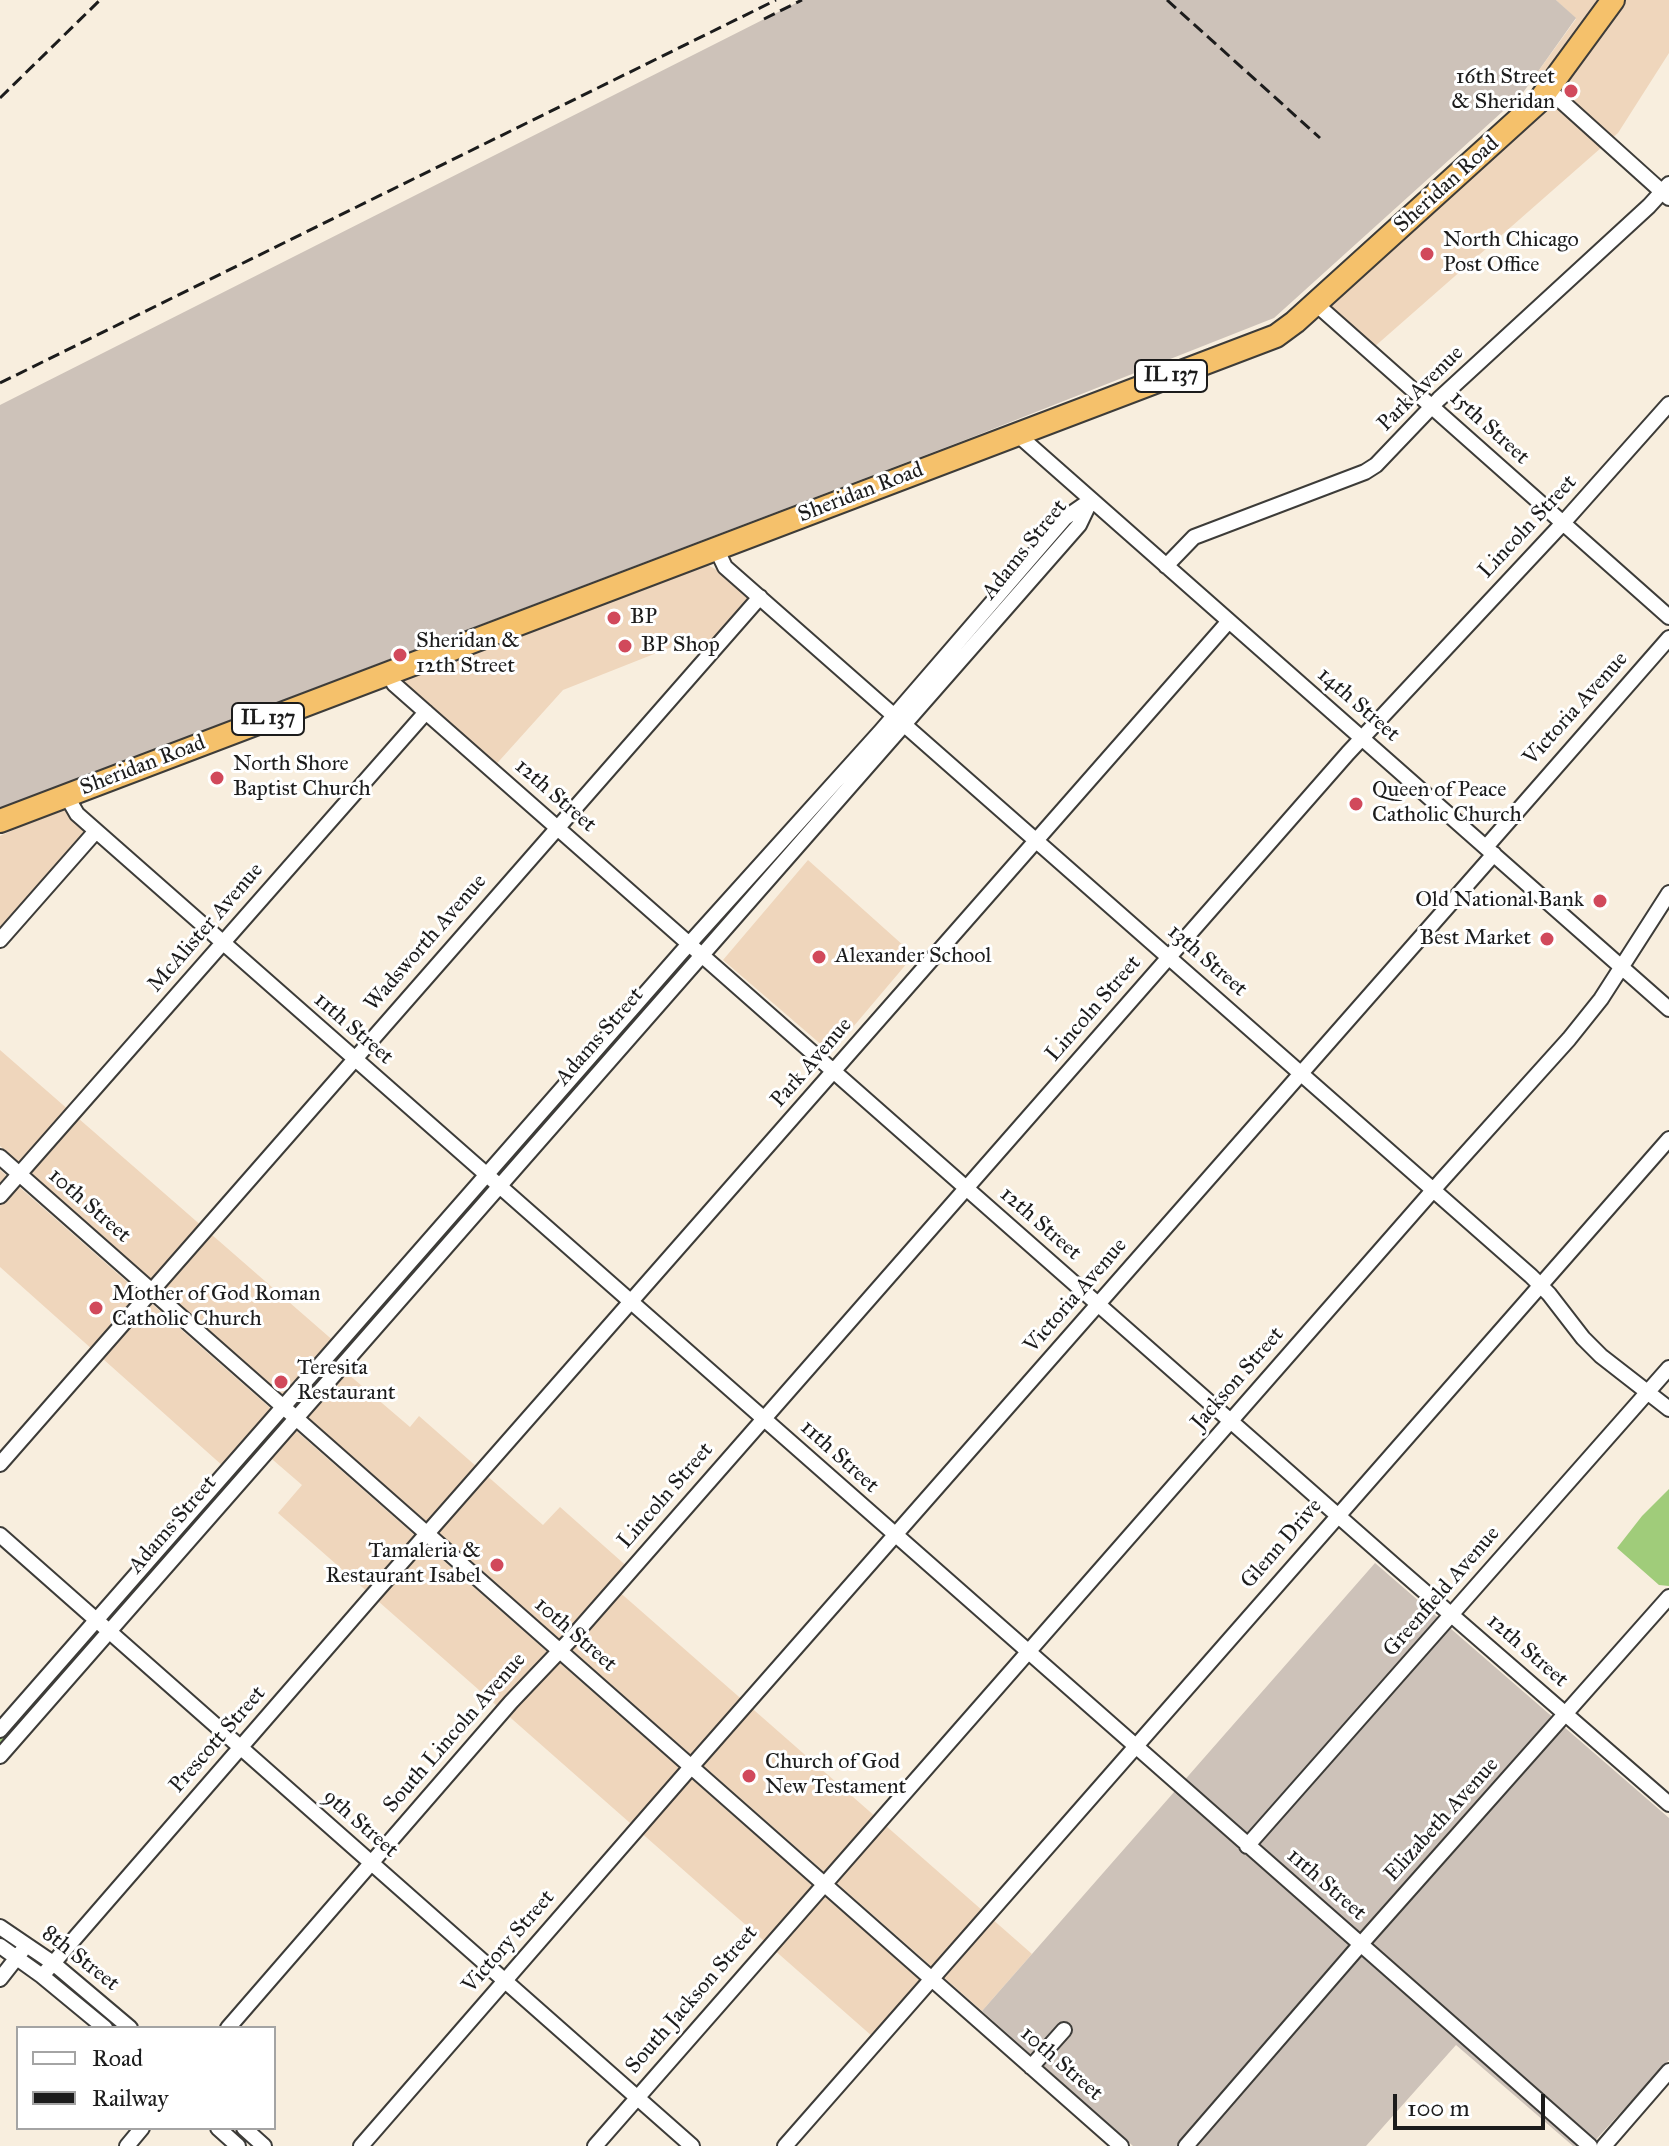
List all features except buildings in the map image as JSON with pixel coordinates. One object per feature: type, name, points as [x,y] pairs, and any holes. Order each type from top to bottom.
[{"type":"highway","name":"Sheridan Road","points":[[0,821],[1276,336],[1316,304],[1549,90],[1613,0]]},
{"type":"street","points":[[1549,90],[1667,191]]},
{"type":"street","name":"Park Avenue","points":[[1166,566],[1194,537],[1365,472],[1376,465],[1432,406],[1667,191]]},
{"type":"street","name":"15th Street","points":[[1316,304],[1669,617]]},
{"type":"street","name":"Lincoln Street","points":[[559,1650],[1362,738],[1563,523],[1669,404]]},
{"type":"street","name":"14th Street","points":[[1017,434],[1669,1009]]},
{"type":"street","name":"Adams Street","points":[[0,1730],[689,944],[1079,525],[1091,500]]},
{"type":"street","name":"13th Street","points":[[716,548],[725,567],[1541,1285],[1583,1338],[1669,1409]]},
{"type":"street","name":"Wadsworth Avenue","points":[[0,1464],[760,597]]},
{"type":"street","name":"Park Avenue","points":[[427,1534],[1229,621]]},
{"type":"street","name":"Victoria Avenue","points":[[691,1767],[1301,1074],[1669,638]]},
{"type":"street","name":"12th Street","points":[[388,673],[394,684],[1669,1804]]},
{"type":"street","name":"McAlister Avenue","points":[[0,1196],[426,712]]},
{"type":"street","name":"Adams Street","points":[[0,1756],[701,955],[900,719]]},
{"type":"street","name":"11th Street","points":[[66,795],[77,814],[96,831],[1590,2146]]},
{"type":"street","points":[[0,940],[96,831]]},
{"type":"street","name":"Jackson Street","points":[[823,1883],[1569,1039],[1595,1006],[1669,893]]},
{"type":"street","name":"Glenn Drive","points":[[785,2146],[1669,1139]]},
{"type":"street","name":"10th Street","points":[[0,1157],[1121,2146]]},
{"type":"street","name":"Greenfield Avenue","points":[[1247,1846],[1669,1368]]},
{"type":"street","name":"Prescott Street","points":[[42,1976],[427,1534]]},
{"type":"street","name":"9th Street","points":[[0,1535],[692,2146]]},
{"type":"street","name":"Elizabeth Avenue","points":[[1186,2146],[1669,1597]]},
{"type":"street","name":"South Lincoln Avenue","points":[[230,2026],[370,1862],[559,1650]]},
{"type":"street","name":"Victory Street","points":[[361,2146],[691,1767]]},
{"type":"street","name":"South Jackson Street","points":[[595,2146],[823,1883]]},
{"type":"street","name":"8th Street","points":[[0,1927],[53,1963],[128,2026]]},
{"type":"street","points":[[0,1979],[27,1945]]},
{"type":"street","name":"8th Street","points":[[0,1946],[103,2026]]},
{"type":"street","points":[[1031,2067],[1064,2030]]},
{"type":"street","points":[[1604,2146],[1669,2071]]},
{"type":"street","points":[[127,2146],[140,2130]]},
{"type":"street","points":[[220,2130],[238,2146]]},
{"type":"street","points":[[246,2130],[264,2146]]},
{"type":"shaded area","points":[[802,0],[1556,0],[1576,18],[1522,94],[1274,318],[965,440],[0,808],[0,405]]},
{"type":"shaded area","points":[[1556,0],[1669,0],[1669,53],[1618,133],[1373,348],[1326,307],[1560,89],[1537,73],[1576,19]]},
{"type":"shaded area","points":[[706,564],[728,576],[757,602],[708,654],[687,641],[563,690],[491,770],[391,681]]},
{"type":"shaded area","points":[[66,806],[100,836],[0,947],[0,836]]},
{"type":"shaded area","name":"Alexander School","points":[[808,860],[914,955],[831,1053],[723,960]]},
{"type":"shaded area","points":[[0,1050],[344,1350],[334,1362],[410,1427],[419,1416],[543,1525],[560,1507],[631,1570],[616,1589],[1032,1954],[982,2011],[0,1146]]},
{"type":"shaded area","points":[[0,1170],[930,1989],[881,2044],[278,1513],[302,1485],[258,1447],[233,1475],[0,1267]]},
{"type":"shaded area","points":[[1375,1563],[1669,1818],[1669,2060],[1590,2146],[1573,2146],[1456,2045],[1366,2146],[1133,2146],[982,2011]]},
{"type":"green space","points":[[887,733],[710,937],[708,936],[707,934]]},
{"type":"green space","points":[[680,964],[684,966],[505,1168],[503,1166]]},
{"type":"green space","points":[[479,1194],[481,1197],[302,1399],[301,1395]]},
{"type":"green space","points":[[277,1425],[278,1430],[115,1615],[112,1613]]},
{"type":"green space","points":[[1669,1489],[1669,1586],[1659,1585],[1617,1548],[1642,1516]]},
{"type":"green space","points":[[92,1637],[94,1639],[0,1749],[0,1738]]},
{"type":"railway","points":[[0,98],[100,0]]},
{"type":"railway","points":[[0,383],[776,0]]},
{"type":"railway","points":[[764,19],[802,0]]},
{"type":"railway","points":[[1167,0],[1320,138]]},
{"type":"place","name":"16th Street & Sheridan","points":[[1571,91]]},
{"type":"place","name":"North Chicago Post Office","points":[[1427,254]]},
{"type":"place","name":"BP","points":[[614,618]]},
{"type":"place","name":"BP Shop","points":[[625,646]]},
{"type":"place","name":"Sheridan & 12th Street","points":[[400,655]]},
{"type":"place","name":"North Shore Baptist Church","points":[[217,778]]},
{"type":"place","name":"Queen of Peace Catholic Church","points":[[1356,804]]},
{"type":"place","name":"Old National Bank","points":[[1600,901]]},
{"type":"place","name":"Best Market","points":[[1547,939]]},
{"type":"place","name":"Alexander School","points":[[819,957]]},
{"type":"place","name":"Mother of God Roman Catholic Church","points":[[96,1308]]},
{"type":"place","name":"Teresita Restaurant","points":[[281,1382]]},
{"type":"place","name":"Tamaleria & Restaurant Isabel","points":[[497,1565]]},
{"type":"place","name":"Church of God New Testament","points":[[749,1776]]}]
